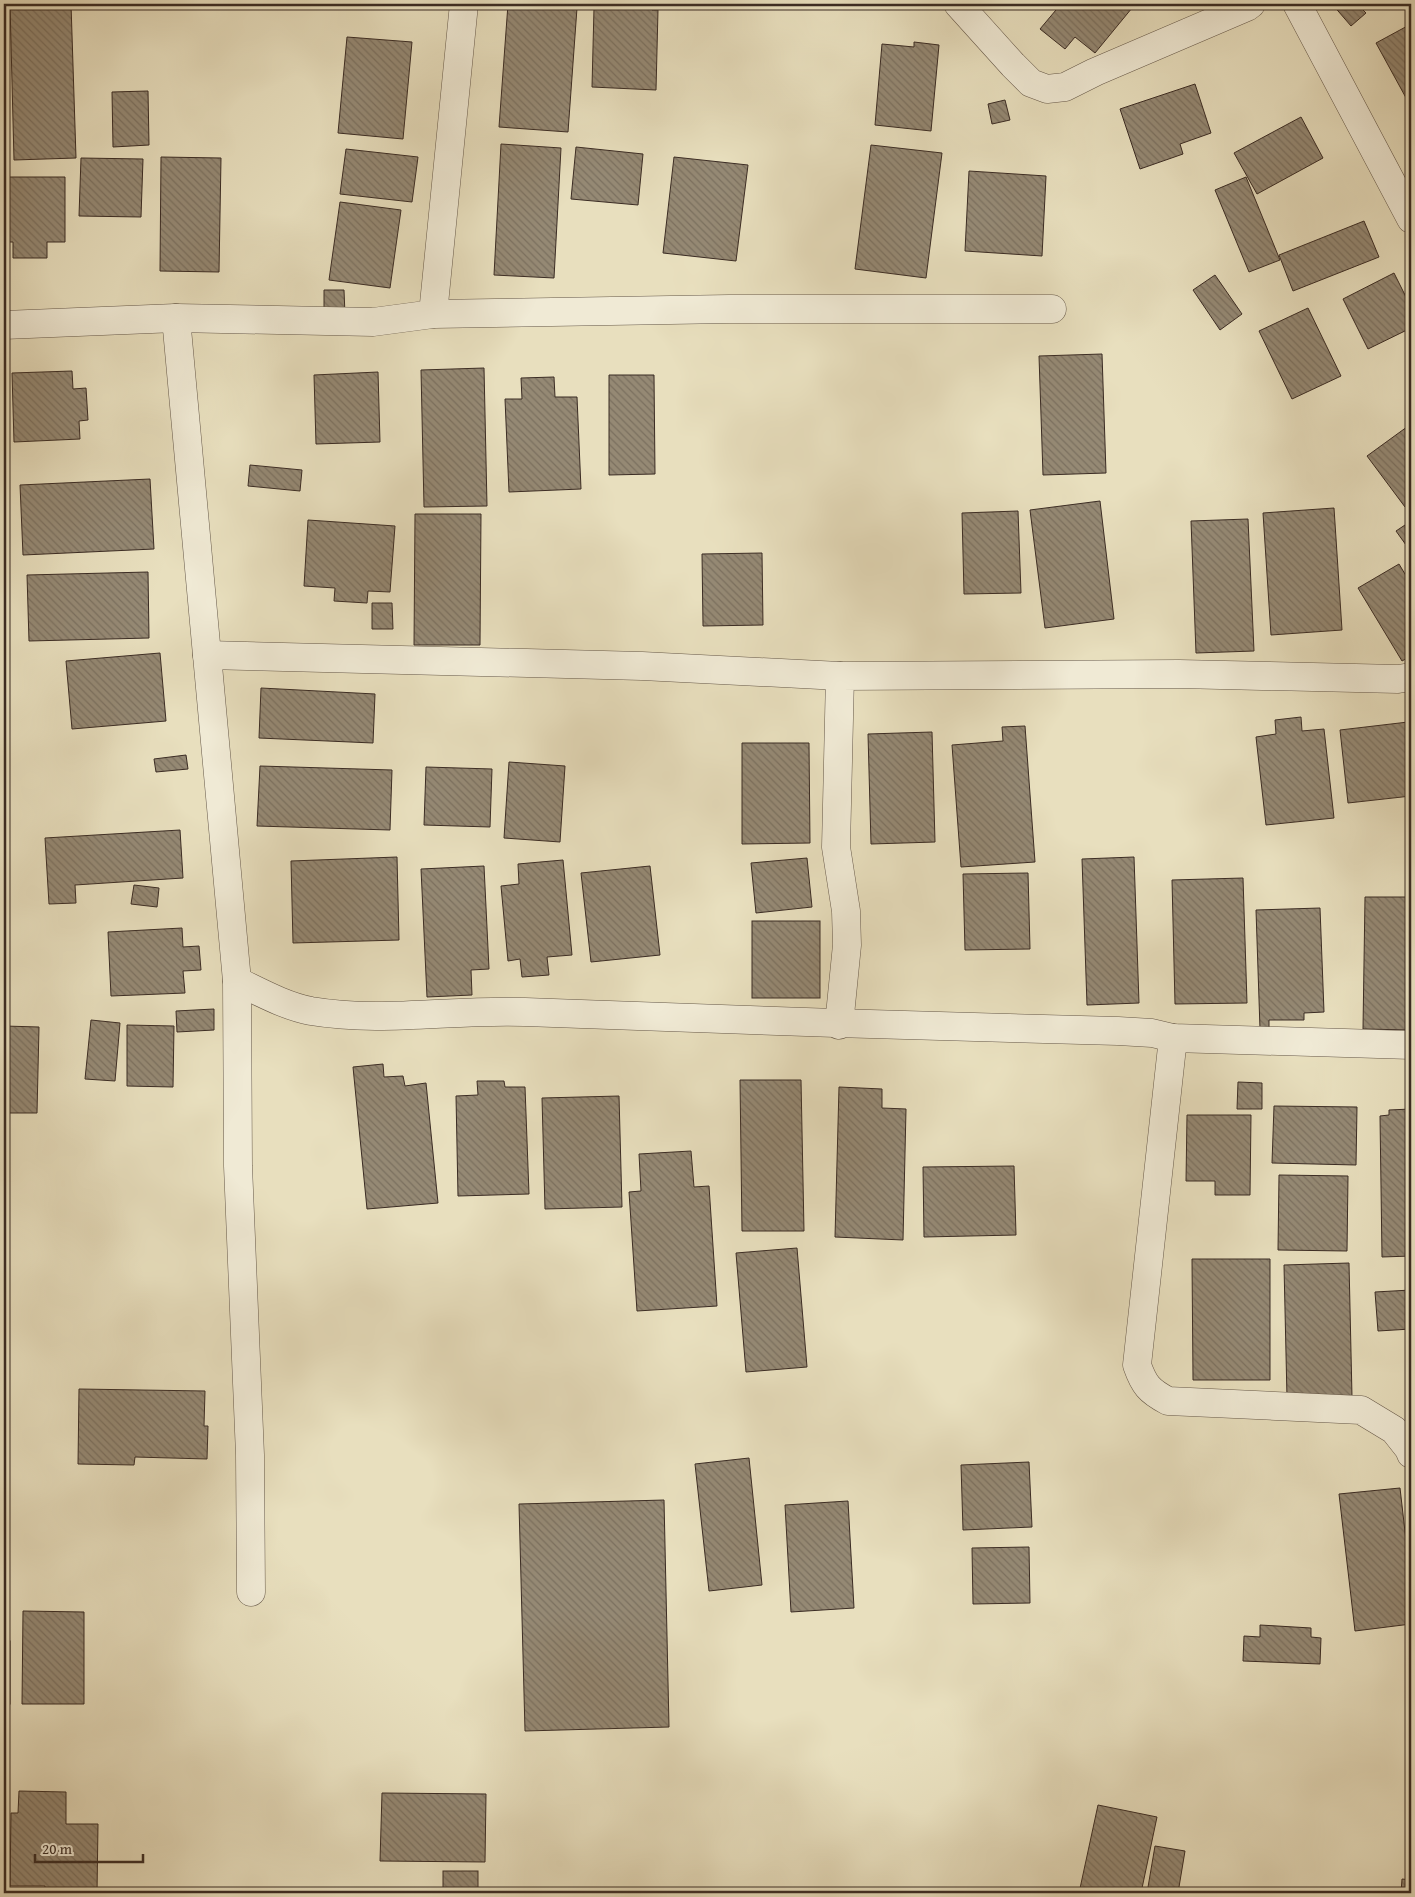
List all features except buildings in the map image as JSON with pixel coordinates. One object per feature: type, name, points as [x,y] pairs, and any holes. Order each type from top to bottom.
[{"type":"street","points":[[433,314],[464,4]]},
{"type":"street","points":[[958,4],[1013,65],[1031,82],[1047,89],[1065,87],[1251,4]]},
{"type":"street","points":[[1298,4],[1411,218]]},
{"type":"street","points":[[4,325],[176,318],[373,322],[433,314],[729,309],[1052,309]]},
{"type":"street","points":[[176,318],[237,981],[238,1166],[250,1455],[251,1592]]},
{"type":"street","points":[[207,656],[642,666],[840,676],[1179,674],[1398,679],[1411,677]]},
{"type":"street","points":[[839,1024],[847,945],[846,911],[836,847],[840,676]]},
{"type":"street","points":[[237,981],[264,995],[309,1010],[370,1016],[504,1011],[839,1024],[1118,1031],[1173,1038],[1411,1045]]},
{"type":"street","points":[[1173,1038],[1137,1365],[1143,1381],[1153,1393],[1168,1401],[1362,1410],[1394,1430],[1411,1454]]}]
